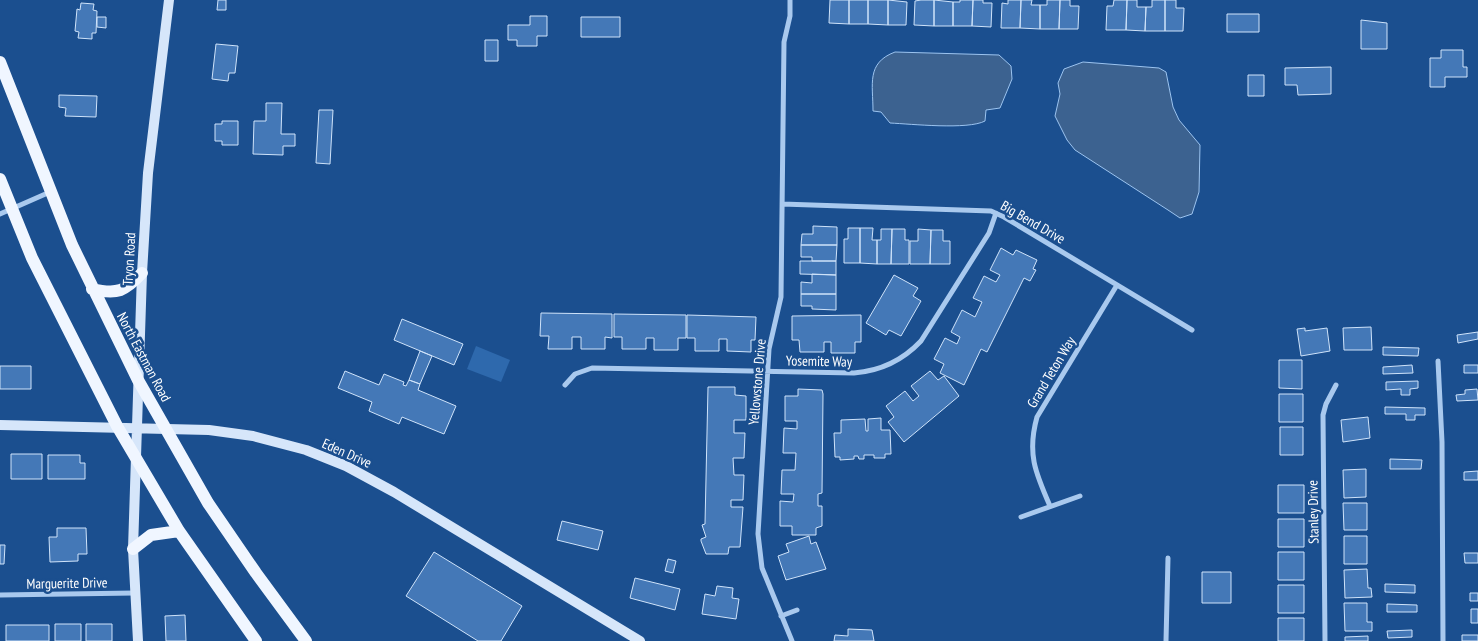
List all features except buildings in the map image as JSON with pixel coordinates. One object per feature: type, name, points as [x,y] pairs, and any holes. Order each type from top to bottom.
[{"type":"main road","name":"North Eastman Road","points":[[0,62],[50,192],[92,289],[138,380],[208,502],[256,573],[306,641]]},
{"type":"main road","points":[[0,179],[6,211],[117,426],[179,531],[256,641]]},
{"type":"main road","points":[[92,289],[108,292],[123,290],[142,273]]},
{"type":"main road","points":[[133,549],[151,535],[179,531]]},
{"type":"street","name":"Tryon Road","points":[[138,641],[133,549],[142,273],[148,173],[169,0]]},
{"type":"street","name":"Yellowstone Drive","points":[[790,0],[790,16],[784,37],[781,297],[770,340],[767,371],[759,553],[762,568],[792,641]]},
{"type":"street","points":[[6,211],[50,192]]},
{"type":"street","name":"Big Bend Drive","points":[[782,204],[978,210],[996,213],[1192,330]]},
{"type":"street","name":"Yosemite Way","points":[[565,385],[575,374],[592,368],[863,372],[881,368],[915,347],[926,334],[992,228],[996,213]]},
{"type":"street","name":"Grand Teton Way","points":[[1050,506],[1036,474],[1032,456],[1032,436],[1037,416],[1117,285]]},
{"type":"street","points":[[1438,360],[1442,442],[1443,641]]},
{"type":"street","name":"Stanley Drive","points":[[1325,641],[1323,415],[1326,404],[1336,386]]},
{"type":"street","name":"Eden Drive","points":[[0,426],[117,426],[209,430],[253,436],[312,452],[346,466],[419,507],[640,641]]},
{"type":"street","points":[[1021,517],[1080,496]]},
{"type":"street","points":[[1166,641],[1168,558]]},
{"type":"street","name":"Marguerite Drive","points":[[0,595],[134,593]]},
{"type":"street","points":[[781,616],[797,610]]},
{"type":"shaded area","points":[[895,52],[999,55],[1011,66],[1012,79],[1000,108],[986,110],[985,121],[977,124],[953,126],[890,123],[881,112],[873,111],[872,83],[875,68],[879,62]]},
{"type":"shaded area","points":[[1083,62],[1159,68],[1166,72],[1173,107],[1179,120],[1200,145],[1199,192],[1192,214],[1180,218],[1075,150],[1067,140],[1055,116],[1060,94],[1058,83],[1064,69]]},
{"type":"shaded area","points":[[476,346],[510,360],[501,382],[467,369]]}]
